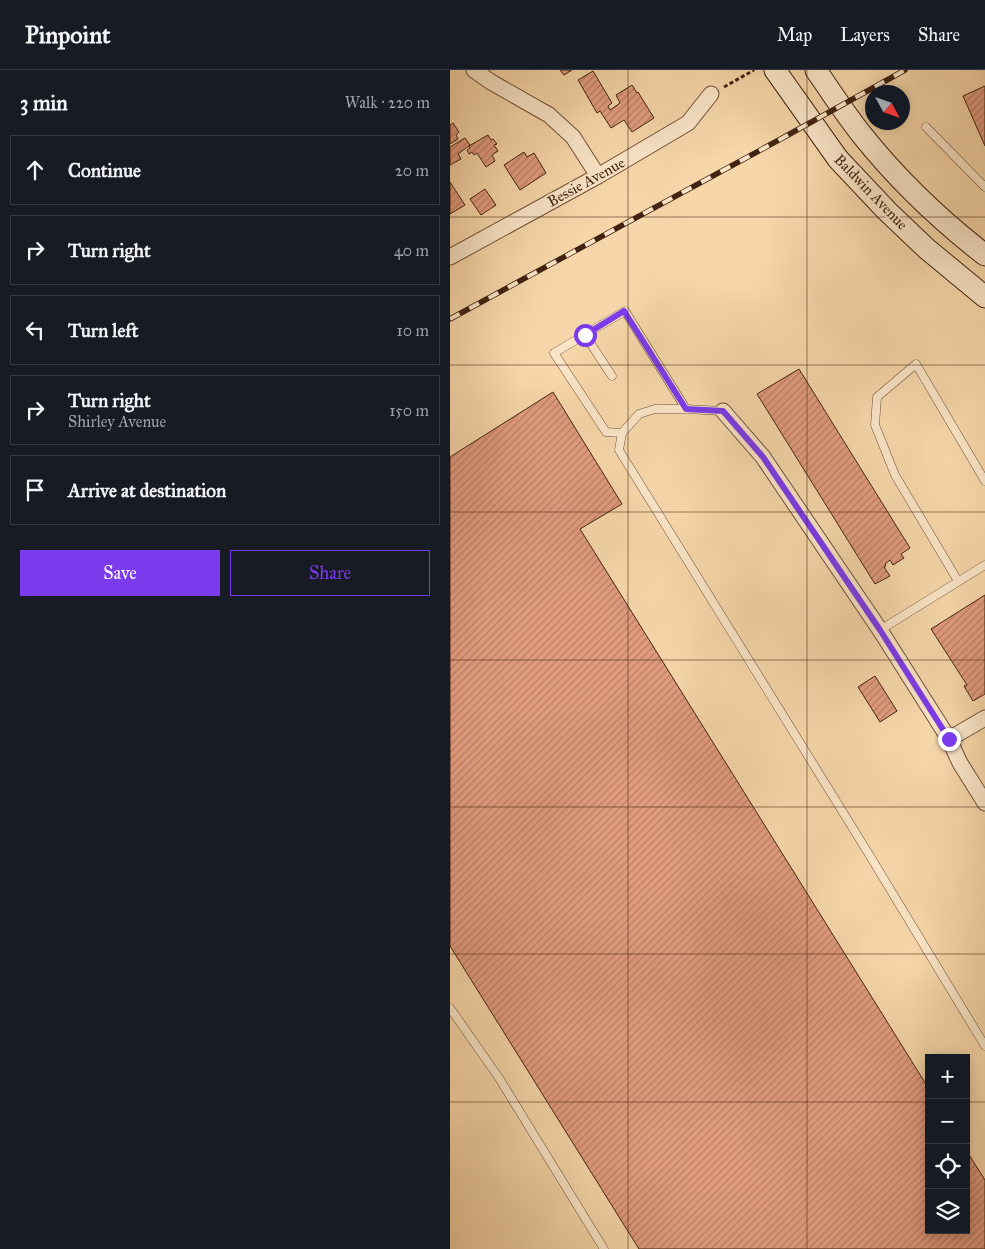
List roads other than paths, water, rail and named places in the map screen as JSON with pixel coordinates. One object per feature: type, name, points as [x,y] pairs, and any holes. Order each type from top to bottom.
[{"type":"main road","name":"Baldwin Avenue","points":[[775,70],[838,159],[887,212],[985,297]]},
{"type":"main road","name":"Baldwin Avenue","points":[[816,70],[862,135],[894,172],[936,213],[985,255]]},
{"type":"street","points":[[474,70],[491,82],[549,115],[573,137],[598,176]]},
{"type":"street","name":"Bessie Avenue","points":[[450,256],[598,176],[688,123],[711,94]]},
{"type":"street","points":[[723,411],[763,457],[880,630],[949,739],[960,763],[985,803]]},
{"type":"street","points":[[949,739],[985,718]]},
{"type":"lane","points":[[926,127],[985,187]]},
{"type":"lane","points":[[622,433],[606,432],[554,354],[624,311],[686,409]]},
{"type":"lane","points":[[585,335],[612,376]]},
{"type":"lane","points":[[958,581],[895,474],[875,425],[878,397],[916,364],[985,481]]},
{"type":"lane","points":[[723,411],[655,409],[639,414],[622,433],[619,450],[865,847],[985,1046]]},
{"type":"lane","points":[[880,630],[985,565]]},
{"type":"lane","points":[[450,1008],[499,1078],[604,1249]]},
{"type":"railway","points":[[450,319],[905,70]]}]
